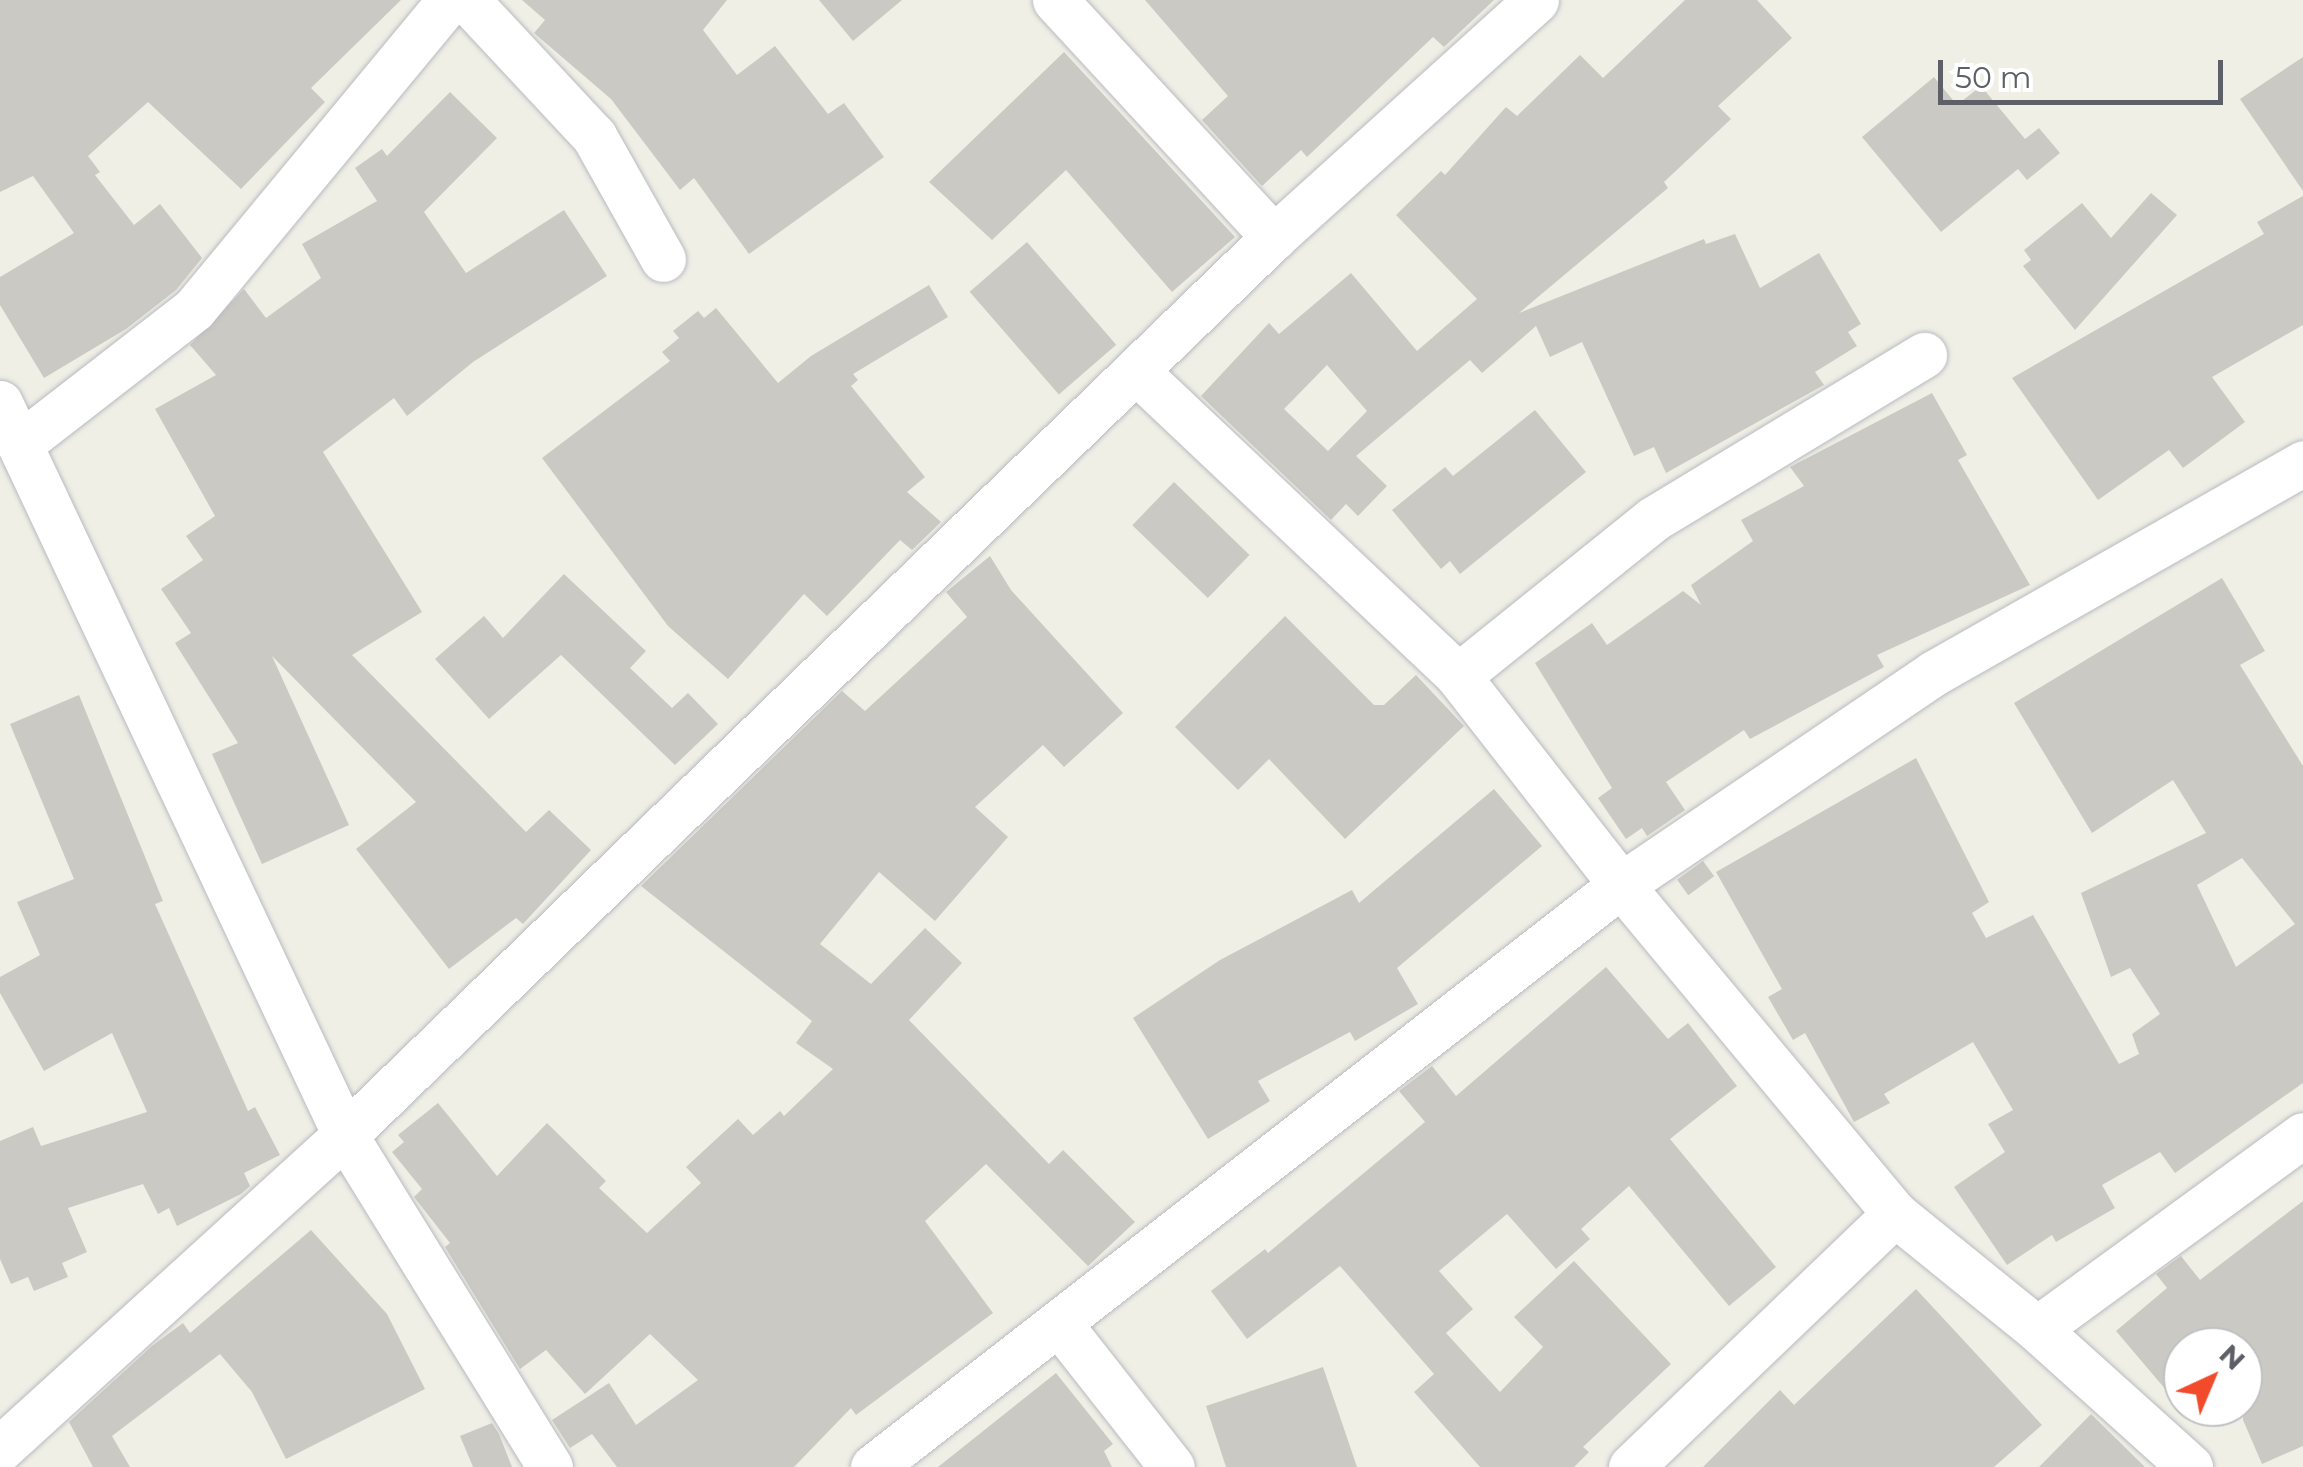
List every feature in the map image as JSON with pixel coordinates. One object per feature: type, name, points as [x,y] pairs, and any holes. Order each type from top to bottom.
[{"type":"street","points":[[20,444],[194,310],[450,0]]},
{"type":"street","points":[[468,0],[594,136],[663,259]]},
{"type":"street","points":[[1055,0],[1274,237]]},
{"type":"street","points":[[0,1449],[346,1135],[1274,237],[1536,0]]},
{"type":"street","points":[[1458,676],[1653,519],[1924,354]]},
{"type":"street","points":[[1136,371],[1458,676],[1621,885],[1895,1214],[2037,1329],[2190,1467]]},
{"type":"street","points":[[0,403],[346,1135],[550,1467]]},
{"type":"street","points":[[873,1467],[1062,1326],[1621,885],[1934,673],[2303,462]]},
{"type":"street","points":[[2037,1329],[2303,1135]]},
{"type":"street","points":[[1631,1467],[1895,1214]]},
{"type":"street","points":[[1062,1326],[1172,1467]]},
{"type":"building","points":[[0,0],[401,0],[311,88],[325,102],[241,189],[148,102],[88,156],[100,172],[95,175],[134,225],[160,204],[202,258],[176,290],[126,329],[44,378],[0,305],[0,277],[74,233],[33,176],[0,192]]},
{"type":"building","points":[[522,0],[727,0],[703,30],[737,75],[775,46],[828,114],[844,103],[884,157],[749,254],[694,178],[680,190],[611,99],[534,33],[545,20]]},
{"type":"building","points":[[819,0],[902,0],[853,41]]},
{"type":"building","points":[[1145,0],[1494,0],[1444,47],[1433,37],[1307,157],[1301,150],[1262,186],[1202,120],[1228,96]]},
{"type":"building","points":[[1685,0],[1757,0],[1792,38],[1718,106],[1731,119],[1664,182],[1668,188],[1519,313],[1704,239],[1706,244],[1735,234],[1760,288],[1819,253],[1861,324],[1848,332],[1857,346],[1815,372],[1824,385],[1666,473],[1654,447],[1634,456],[1582,342],[1550,357],[1536,326],[1482,373],[1470,360],[1356,456],[1387,486],[1358,516],[1346,504],[1331,520],[1201,396],[1269,323],[1279,334],[1351,273],[1417,351],[1477,299],[1396,215],[1441,171],[1445,175],[1506,107],[1517,116],[1580,55],[1603,78]],"holes":[[[1327,365],[1367,411],[1328,451],[1284,409]]]},
{"type":"building","points":[[1064,52],[1235,237],[1172,292],[1066,170],[992,240],[929,182]]},
{"type":"building","points":[[2303,57],[2303,191],[2240,99]]},
{"type":"building","points":[[1934,77],[1957,105],[1981,86],[2025,139],[2039,128],[2060,153],[2027,180],[2018,169],[1941,232],[1862,137]]},
{"type":"building","points":[[450,92],[497,138],[424,212],[466,273],[564,210],[607,276],[473,362],[407,416],[394,398],[323,452],[422,612],[352,655],[526,832],[549,810],[591,850],[523,924],[516,918],[449,969],[356,849],[416,802],[272,656],[349,825],[262,864],[212,754],[238,743],[175,643],[191,633],[161,589],[203,560],[186,536],[215,516],[155,409],[216,375],[190,345],[244,289],[266,318],[321,278],[302,244],[377,201],[355,168],[382,149],[387,156]]},
{"type":"building","points":[[2151,193],[2177,215],[2075,330],[2023,266],[2031,260],[2024,250],[2082,203],[2111,238]]},
{"type":"building","points":[[2303,196],[2303,325],[2212,377],[2245,422],[2183,468],[2169,450],[2098,500],[2012,378],[2264,234],[2257,222]]},
{"type":"building","points":[[1027,242],[1116,345],[1059,395],[970,292]]},
{"type":"building","points":[[929,285],[948,317],[853,374],[858,380],[851,386],[925,477],[907,492],[941,522],[912,550],[900,540],[827,616],[804,594],[728,679],[668,626],[542,458],[670,361],[662,352],[679,338],[673,331],[698,311],[704,318],[716,308],[778,383],[811,356]]},
{"type":"building","points":[[1932,393],[1967,455],[1958,460],[2030,585],[1877,655],[1884,667],[1750,739],[1744,730],[1666,782],[1685,810],[1647,836],[1642,828],[1626,839],[1598,798],[1612,788],[1535,663],[1592,623],[1607,645],[1683,591],[1701,605],[1691,585],[1753,541],[1741,520],[1804,486],[1790,467]]},
{"type":"building","points":[[1535,410],[1586,472],[1460,574],[1450,561],[1441,569],[1392,510],[1445,467],[1453,476]]},
{"type":"building","points":[[1174,482],[1250,555],[1208,598],[1132,525]]},
{"type":"building","points":[[990,556],[1011,590],[1123,713],[1064,767],[1043,745],[975,807],[1008,837],[935,921],[879,872],[820,944],[871,984],[925,928],[962,963],[909,1020],[1049,1164],[1063,1150],[1135,1222],[1088,1266],[986,1164],[925,1221],[993,1313],[856,1415],[851,1408],[794,1467],[617,1467],[592,1434],[570,1448],[552,1420],[609,1383],[636,1425],[698,1380],[650,1334],[585,1394],[546,1350],[520,1369],[445,1247],[450,1243],[414,1197],[422,1189],[392,1152],[404,1142],[398,1135],[438,1103],[497,1176],[547,1123],[606,1181],[599,1188],[647,1233],[701,1183],[686,1167],[738,1119],[753,1135],[780,1111],[784,1116],[833,1069],[796,1043],[812,1021],[641,886],[842,691],[865,711],[967,617],[946,592]]},
{"type":"building","points":[[564,574],[646,651],[630,668],[672,708],[688,693],[718,724],[675,765],[561,655],[489,719],[435,659],[484,616],[503,638]]},
{"type":"building","points":[[2222,578],[2265,651],[2240,665],[2303,766],[2303,1083],[2175,1173],[2160,1152],[2102,1185],[2115,1208],[2056,1242],[2052,1235],[2007,1265],[1954,1187],[2005,1152],[1988,1124],[2013,1110],[1973,1042],[1884,1094],[1890,1103],[1854,1122],[1805,1033],[1793,1040],[1768,997],[1782,989],[1716,872],[1916,758],[1989,902],[1972,913],[1986,938],[2033,915],[2119,1064],[2139,1054],[2132,1034],[2160,1014],[2130,968],[2111,977],[2081,893],[2206,833],[2173,780],[2092,833],[2014,703]],"holes":[[[2242,858],[2295,924],[2236,967],[2197,885]]]},
{"type":"building","points":[[1285,616],[1374,705],[1384,705],[1416,675],[1464,726],[1345,839],[1269,759],[1238,790],[1175,727]]},
{"type":"building","points":[[79,695],[163,901],[155,904],[248,1111],[255,1107],[280,1155],[244,1173],[250,1186],[241,1194],[177,1226],[169,1208],[158,1214],[143,1184],[68,1208],[87,1252],[62,1263],[68,1277],[34,1291],[28,1277],[11,1284],[0,1259],[0,1141],[33,1127],[41,1146],[147,1112],[112,1033],[44,1071],[0,993],[0,977],[40,955],[17,902],[74,879],[10,724]]},
{"type":"building","points":[[1494,789],[1542,846],[1397,968],[1418,1004],[1355,1041],[1350,1032],[1258,1081],[1270,1101],[1208,1139],[1133,1018],[1220,960],[1352,890],[1359,903]]},
{"type":"building","points":[[1703,861],[1714,876],[1688,895],[1677,880]]},
{"type":"building","points":[[1606,967],[1668,1039],[1688,1023],[1737,1086],[1670,1139],[1776,1267],[1729,1306],[1629,1186],[1581,1229],[1590,1239],[1556,1269],[1507,1214],[1439,1271],[1473,1309],[1446,1333],[1500,1392],[1543,1347],[1514,1317],[1574,1261],[1671,1364],[1583,1447],[1589,1452],[1574,1467],[1480,1467],[1414,1392],[1434,1374],[1340,1266],[1247,1339],[1211,1291],[1265,1249],[1268,1253],[1425,1122],[1399,1091],[1432,1066],[1456,1096]]},
{"type":"building","points":[[2303,1201],[2303,1446],[2262,1464],[2246,1427],[2263,1427],[2263,1327],[2163,1327],[2163,1386],[2116,1331],[2167,1288],[2156,1274],[2181,1256],[2200,1280]]},
{"type":"building","points":[[311,1230],[387,1314],[425,1389],[286,1459],[252,1392],[220,1354],[112,1436],[130,1467],[93,1467],[69,1422],[152,1346],[183,1323],[190,1333]]},
{"type":"building","points":[[1916,1289],[2042,1425],[1994,1467],[1703,1467],[1780,1390],[1794,1405]]},
{"type":"building","points":[[1323,1367],[1357,1467],[1226,1467],[1206,1406]]},
{"type":"building","points":[[1056,1373],[1113,1444],[1104,1451],[1112,1467],[938,1467]]},
{"type":"building","points":[[2091,1414],[2145,1467],[2039,1467]]},
{"type":"building","points":[[492,1423],[512,1467],[473,1467],[460,1436]]}]
